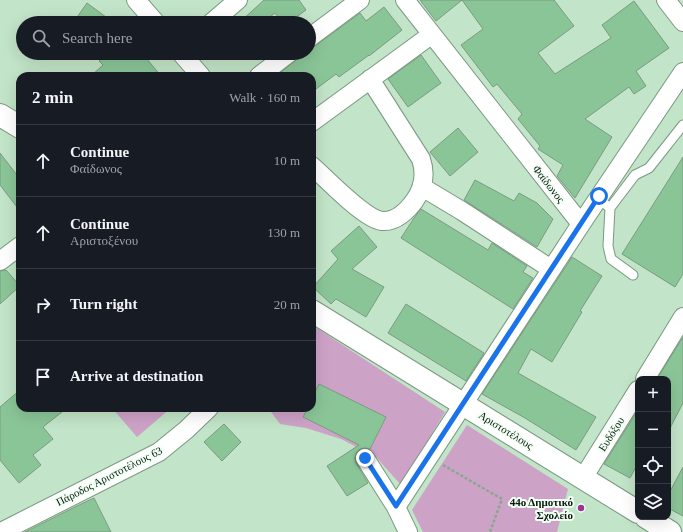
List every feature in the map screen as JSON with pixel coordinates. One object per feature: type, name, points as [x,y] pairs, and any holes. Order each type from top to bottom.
[{"type":"main road","points":[[0,115],[16,125]]},
{"type":"main road","name":"Αριστοτέλους","points":[[316,313],[635,510]]},
{"type":"main road","points":[[651,520],[670,532]]},
{"type":"street","points":[[136,0],[150,16]]},
{"type":"street","points":[[219,16],[238,0]]},
{"type":"street","points":[[316,33],[360,0]]},
{"type":"street","name":"Φαίδωνος","points":[[404,0],[580,224]]},
{"type":"street","points":[[666,0],[683,22]]},
{"type":"street","points":[[316,119],[431,35]]},
{"type":"street","points":[[187,60],[198,72]]},
{"type":"street","points":[[264,72],[280,60]]},
{"type":"street","points":[[396,506],[464,404],[580,224],[604,202],[683,72]]},
{"type":"street","points":[[316,169],[365,212],[383,221],[396,217],[405,212],[410,207],[422,187],[424,173],[421,159],[370,79]]},
{"type":"street","points":[[422,187],[462,211],[551,269]]},
{"type":"street","points":[[0,261],[16,250]]},
{"type":"street","points":[[647,376],[683,318]]},
{"type":"street","name":"Ευδόξου","points":[[583,478],[635,395]]},
{"type":"street","name":"Πάροδος Αριστοτέλους 63","points":[[0,532],[159,452],[205,412]]},
{"type":"street","points":[[365,458],[396,506],[408,532]]},
{"type":"lane","points":[[633,275],[611,259],[608,246],[604,202],[635,175],[649,168],[683,125]]},
{"type":"path","points":[[428,457],[502,499],[490,532]]},
{"type":"shaded area","points":[[316,328],[445,412],[401,485],[376,457],[341,439],[306,428],[280,424],[271,412],[316,412]]},
{"type":"shaded area","points":[[115,412],[166,412],[137,437]]},
{"type":"shaded area","points":[[467,425],[568,489],[557,532],[423,532],[412,510]]},
{"type":"building","points":[[264,0],[299,0],[306,10],[298,16],[277,16],[275,13],[271,16],[247,16]]},
{"type":"building","points":[[420,0],[462,0],[436,21]]},
{"type":"building","points":[[462,0],[554,0],[574,26],[538,53],[555,74],[611,38],[602,25],[634,1],[669,48],[636,71],[646,86],[634,94],[629,87],[585,119],[612,137],[575,198],[557,176],[563,165],[538,149],[540,146],[518,119],[522,114],[497,84],[493,87],[461,45],[483,29]]},
{"type":"building","points":[[87,3],[105,16],[78,16]]},
{"type":"building","points":[[384,7],[402,30],[339,77],[336,74],[316,89],[316,72],[281,72],[296,60],[316,60],[316,45],[360,13],[366,21]]},
{"type":"building","points":[[421,55],[441,83],[408,107],[388,79]]},
{"type":"building","points":[[148,60],[158,72],[95,72],[103,65],[99,61]]},
{"type":"building","points":[[458,128],[478,152],[450,176],[430,152]]},
{"type":"building","points":[[0,153],[16,174],[16,206],[0,185]]},
{"type":"building","points":[[683,157],[683,274],[675,287],[622,254]]},
{"type":"building","points":[[475,180],[514,201],[519,193],[537,203],[553,219],[537,247],[464,200]]},
{"type":"building","points":[[421,209],[488,250],[492,243],[527,266],[523,272],[533,278],[513,309],[401,238]]},
{"type":"building","points":[[359,226],[377,247],[352,269],[384,287],[366,317],[336,299],[331,304],[316,290],[316,284],[338,259],[331,251]]},
{"type":"building","points":[[572,257],[602,276],[580,311],[582,312],[552,362],[531,349],[518,373],[596,417],[576,450],[525,418],[482,394]]},
{"type":"building","points":[[6,270],[16,281],[16,290],[0,304],[0,271]]},
{"type":"building","points":[[406,304],[484,353],[466,381],[388,333]]},
{"type":"building","points":[[683,337],[683,403],[671,426],[671,376],[659,376]]},
{"type":"building","points":[[319,384],[386,417],[370,449],[360,449],[356,453],[356,463],[368,483],[347,496],[327,466],[359,445],[303,417],[306,412],[316,412],[316,390]]},
{"type":"building","points":[[16,393],[16,412],[62,412],[43,427],[53,439],[33,455],[41,465],[19,483],[0,460],[0,407]]},
{"type":"building","points":[[635,415],[635,469],[630,478],[604,464]]},
{"type":"building","points":[[224,424],[241,442],[222,461],[204,442]]},
{"type":"building","points":[[683,467],[683,516],[671,510],[671,489]]},
{"type":"building","points":[[94,498],[111,532],[25,532],[77,506]]},
{"type":"place","name":"44ο Δημοτικό Σχολείο","points":[[581,508]]},
{"type":"route","points":[[365,458],[396,506],[599,196]]}]
